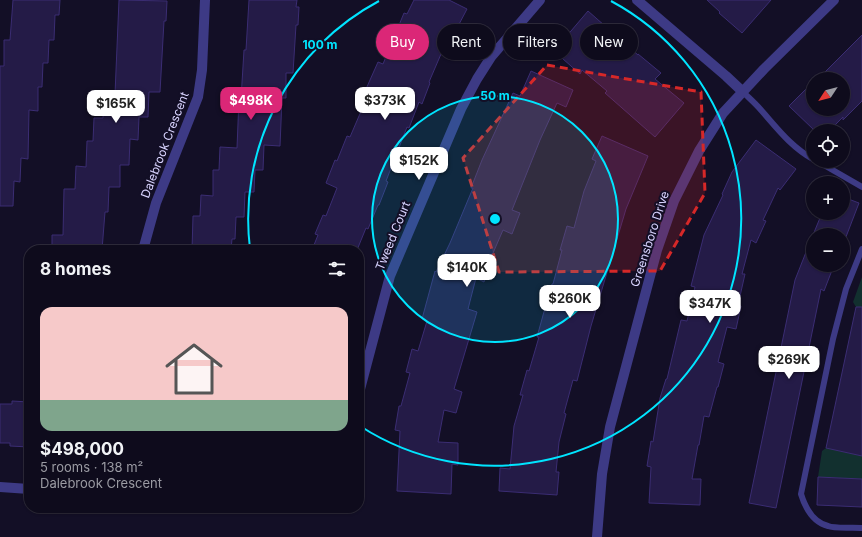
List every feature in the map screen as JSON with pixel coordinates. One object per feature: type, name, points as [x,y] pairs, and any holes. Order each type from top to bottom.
[{"type":"street","name":"Dalebrook Crescent","points":[[144,245],[156,203],[198,98],[202,70],[205,0]]},
{"type":"street","name":"Tweed Court","points":[[364,374],[390,276],[461,108],[491,57],[540,0]]},
{"type":"street","points":[[637,0],[743,92]]},
{"type":"street","name":"Greensboro Drive","points":[[597,537],[602,474],[610,427],[657,250],[674,201],[699,150],[723,113],[834,0]]},
{"type":"street","points":[[0,487],[24,489]]},
{"type":"lane","points":[[743,92],[759,108],[786,140],[796,149],[806,155]]},
{"type":"lane","points":[[829,168],[862,187]]},
{"type":"lane","points":[[862,249],[846,289],[833,339],[801,494],[809,512],[814,518],[827,526],[862,528]]},
{"type":"highlighted area","points":[[547,65],[701,92],[705,193],[660,271],[499,272],[463,158]]},
{"type":"green space","points":[[862,277],[862,308],[856,307],[853,302]]},
{"type":"green space","points":[[826,448],[862,456],[862,479],[818,477],[822,451]]},
{"type":"building","points":[[13,0],[60,0],[59,15],[55,15],[54,40],[49,40],[48,63],[43,63],[42,87],[38,87],[38,111],[29,110],[28,159],[21,158],[20,182],[14,181],[13,206],[0,206],[0,66],[4,66],[4,40],[10,40]]},
{"type":"building","points":[[119,0],[167,1],[166,21],[164,21],[160,92],[149,92],[148,117],[139,117],[138,140],[130,139],[129,165],[120,165],[120,187],[109,187],[108,212],[105,212],[102,245],[52,245],[52,235],[63,235],[64,189],[75,189],[76,166],[86,167],[87,141],[93,141],[94,118],[103,118],[104,94],[115,94]]},
{"type":"building","points":[[249,0],[297,0],[296,7],[299,7],[298,25],[296,25],[293,73],[286,73],[286,98],[282,98],[280,146],[264,145],[263,170],[255,170],[254,192],[245,192],[244,217],[236,217],[235,239],[232,239],[231,245],[192,245],[193,216],[200,216],[201,195],[213,196],[213,170],[219,170],[220,147],[237,148],[239,99],[241,99],[244,50],[246,50]]},
{"type":"building","points":[[414,0],[449,0],[467,9],[459,24],[437,24],[437,60],[438,60],[422,104],[419,102],[409,128],[407,127],[386,181],[388,182],[379,205],[368,229],[366,228],[359,245],[314,245],[318,235],[315,234],[323,215],[326,216],[337,188],[326,183],[347,136],[350,137],[362,109],[358,107],[378,62],[383,64],[385,60],[429,60],[429,24],[399,24],[404,13],[407,14]]},
{"type":"building","points":[[707,0],[771,0],[742,33],[719,13],[720,12]]},
{"type":"building","points":[[588,11],[603,24],[580,24],[580,60],[638,60],[638,54],[661,73],[655,79],[684,103],[655,137],[605,93],[607,91],[582,70],[580,74],[564,60],[572,60],[572,30]]},
{"type":"building","points":[[862,35],[862,101],[850,113],[850,72],[825,72]]},
{"type":"building","points":[[531,71],[573,90],[566,107],[557,103],[540,140],[512,210],[520,213],[512,234],[503,230],[490,260],[492,261],[484,282],[476,278],[468,309],[477,312],[454,389],[462,392],[456,413],[444,410],[438,442],[458,443],[458,465],[452,464],[451,494],[397,491],[400,431],[395,430],[399,406],[401,406],[410,373],[406,372],[412,349],[418,351],[427,321],[422,319],[435,271],[436,272],[450,243],[473,188],[471,188],[482,160],[513,93],[520,96]]},
{"type":"building","points":[[806,89],[806,116],[847,116],[843,120],[843,117],[836,124],[808,124],[789,106]]},
{"type":"building","points":[[602,136],[648,156],[626,209],[591,326],[577,381],[573,380],[564,413],[566,414],[559,442],[556,472],[559,472],[557,495],[499,491],[500,468],[510,469],[514,426],[523,395],[520,395],[539,337],[537,337],[562,250],[560,250],[567,226],[574,228],[584,191],[596,161],[592,159]]},
{"type":"building","points":[[756,140],[796,169],[780,190],[778,188],[763,220],[766,221],[756,243],[751,240],[742,274],[745,274],[738,305],[741,306],[736,329],[727,327],[718,362],[724,364],[709,417],[704,416],[698,445],[692,479],[701,479],[700,505],[649,503],[651,467],[647,466],[651,441],[653,442],[660,398],[667,379],[681,320],[687,321],[695,287],[691,286],[704,235],[732,172]]},
{"type":"building","points":[[850,200],[859,203],[849,228],[816,228],[819,220],[850,220]]},
{"type":"building","points":[[806,252],[806,272],[831,272],[824,291],[821,289],[776,508],[749,503],[795,280]]},
{"type":"building","points":[[856,307],[862,307],[862,456],[826,448]]},
{"type":"building","points":[[12,401],[24,402],[24,447],[10,446],[10,443],[0,443],[0,404],[12,404]]},
{"type":"building","points":[[818,477],[862,479],[862,507],[817,505]]}]
